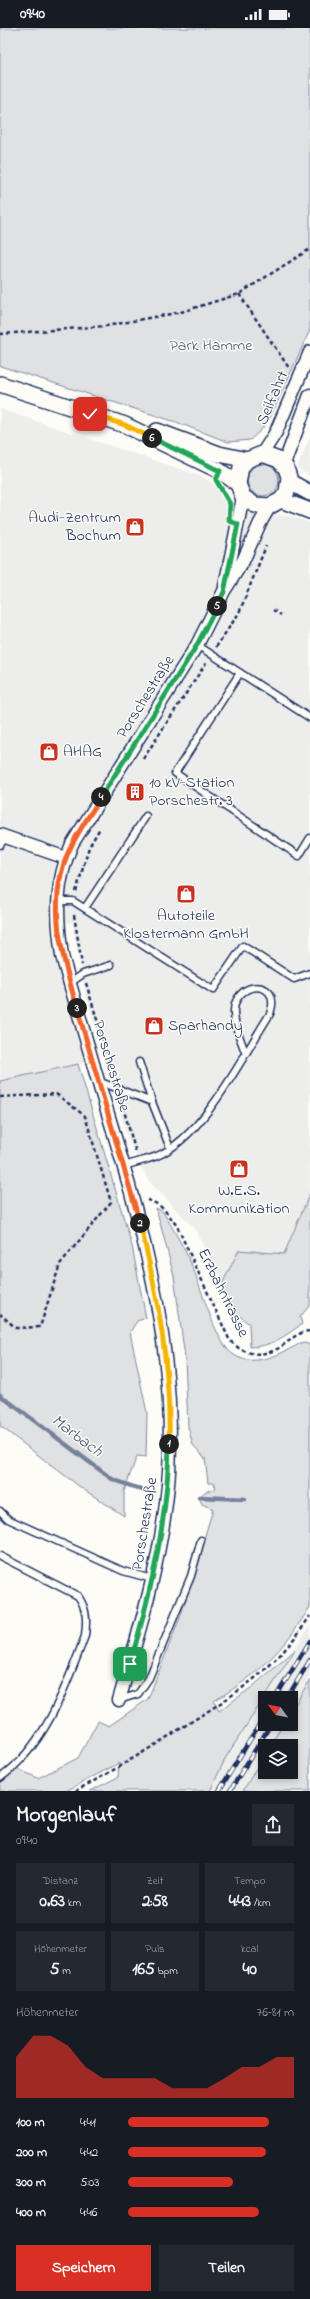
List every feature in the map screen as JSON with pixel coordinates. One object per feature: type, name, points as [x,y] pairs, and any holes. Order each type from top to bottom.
[{"type":"street","name":"Seilfahrt","points":[[262,454],[274,436],[310,352]]},
{"type":"street","points":[[0,384],[125,425],[220,471],[255,505],[276,503],[310,511]]},
{"type":"street","name":"Seilfahrt","points":[[284,464],[310,395]]},
{"type":"street","points":[[125,425],[147,428],[219,454],[247,460],[262,454],[274,457],[284,464],[288,472],[290,482],[287,492],[276,503]]},
{"type":"street","points":[[240,490],[238,475],[247,460]]},
{"type":"street","points":[[290,482],[310,493]]},
{"type":"street","name":"Porschestraße","points":[[224,592],[240,490]]},
{"type":"street","name":"Porschestraße","points":[[119,1700],[160,1544],[169,1472],[166,1356],[152,1271],[125,1166],[98,1081],[62,956],[58,931],[59,880],[66,858],[81,829],[197,645],[224,592],[243,561],[260,523],[276,503]]},
{"type":"street","points":[[2,839],[66,858]]},
{"type":"lane","points":[[197,645],[310,718]]},
{"type":"lane","points":[[240,673],[175,773],[299,856],[310,838]]},
{"type":"lane","points":[[85,908],[146,816]]},
{"type":"lane","points":[[58,901],[73,901],[213,990],[244,946],[294,979],[310,973]]},
{"type":"lane","points":[[70,983],[83,974],[110,965]]},
{"type":"lane","points":[[125,1166],[157,1156],[170,1148],[190,1133],[215,1102],[270,1014],[272,1001],[268,993],[260,988],[249,987],[242,991],[234,1011],[245,1052]]},
{"type":"lane","points":[[139,1062],[152,1102],[170,1148]]},
{"type":"lane","points":[[98,1081],[117,1087],[152,1102]]},
{"type":"lane","points":[[0,1511],[8,1519]]},
{"type":"lane","points":[[0,1515],[123,1571],[152,1579]]},
{"type":"lane","name":"Porschestraße","points":[[119,1700],[138,1694],[149,1678],[191,1576],[201,1540]]},
{"type":"lane","points":[[0,1556],[78,1596],[83,1604],[87,1622],[85,1636],[74,1665],[46,1725],[21,1758],[0,1778]]},
{"type":"path","points":[[0,334],[129,323],[181,312],[239,294],[310,249]]},
{"type":"path","points":[[239,294],[297,381]]},
{"type":"path","points":[[140,763],[239,613],[268,542]]},
{"type":"path","points":[[273,610],[281,615]]},
{"type":"path","points":[[101,825],[89,847],[73,901],[76,932],[83,974],[138,1162]]},
{"type":"path","points":[[0,1097],[56,1094],[85,1116],[111,1202],[60,1264],[40,1327],[16,1328],[0,1314]]},
{"type":"path","points":[[146,1194],[148,1200]]},
{"type":"path","name":"Erzbahntrasse","points":[[133,1197],[156,1202],[167,1212],[177,1226],[229,1339],[236,1348],[253,1354],[277,1349],[295,1335],[310,1331]]},
{"type":"path","points":[[75,1791],[118,1768],[259,1677],[295,1640],[310,1616]]},
{"type":"shaded area","points":[[0,409],[201,476],[219,487],[223,496],[254,512],[294,517],[310,523],[310,1193],[284,1254],[239,1250],[223,1282],[194,1228],[148,1180],[127,1136],[86,995],[72,922],[50,927],[52,941],[84,1063],[0,1081]]},
{"type":"shaded area","points":[[310,436],[310,476],[297,468]]},
{"type":"shaded area","points":[[310,1625],[310,1677],[303,1687],[305,1688],[298,1700],[298,1691],[268,1691]]},
{"type":"shaded area","points":[[258,1707],[258,1731],[279,1731],[274,1739],[258,1739],[258,1765],[243,1791],[210,1791],[226,1757]]},
{"type":"green space","name":"Park Hamme","points":[[0,28],[310,28],[310,330],[270,418],[261,430],[250,440],[228,442],[176,422],[0,366]]},
{"type":"green space","points":[[260,464],[266,464],[276,471],[279,480],[278,486],[272,493],[266,496],[260,496],[250,489],[247,483],[247,477],[254,467]]},
{"type":"green space","points":[[78,1064],[132,1246],[146,1318],[137,1321],[130,1332],[147,1413],[146,1457],[137,1456],[124,1491],[124,1516],[80,1487],[0,1426],[0,1081]]},
{"type":"green space","points":[[310,1193],[310,1305],[300,1317],[302,1324],[284,1337],[265,1345],[250,1347],[249,1324],[227,1305],[223,1282],[239,1250],[284,1254]]},
{"type":"green space","points":[[156,1208],[163,1212],[182,1246],[193,1267],[208,1310],[220,1338],[234,1355],[242,1359],[260,1360],[269,1358],[303,1342],[310,1345],[310,1607],[290,1637],[268,1661],[244,1681],[214,1701],[219,1711],[252,1687],[295,1650],[269,1691],[258,1691],[258,1707],[226,1757],[210,1791],[90,1791],[118,1777],[119,1763],[66,1791],[0,1791],[0,1780],[15,1768],[38,1778],[78,1758],[98,1721],[109,1726],[148,1699],[181,1615],[213,1509],[202,1504],[199,1497],[206,1491],[214,1490],[215,1483],[208,1483],[205,1458],[193,1445],[188,1427],[185,1358],[174,1276]]},
{"type":"green space","points":[[310,1680],[310,1791],[243,1791],[258,1765],[258,1779],[298,1779],[298,1739],[274,1739],[279,1731],[298,1731],[298,1700]]},
{"type":"waterway","name":"Marbach","points":[[0,1395],[112,1479],[142,1490]]},
{"type":"waterway","name":"Marbach","points":[[199,1497],[245,1499]]},
{"type":"railway","points":[[279,1691],[310,1641]]},
{"type":"railway","points":[[291,1691],[310,1660]]},
{"type":"railway","points":[[219,1791],[258,1727]]},
{"type":"railway","points":[[230,1791],[267,1731]]},
{"type":"place","name":"Audi-Zentrum Bochum","points":[[135,527]]},
{"type":"place","name":"AHAG","points":[[49,752]]},
{"type":"place","name":"10 kV-Station Porschestr. 3","points":[[135,792]]},
{"type":"place","name":"Autoteile Klostermann GmbH","points":[[186,894]]},
{"type":"place","name":"Sparhandy","points":[[154,1026]]},
{"type":"place","name":"W.E.S. Kommunikation","points":[[239,1169]]},
{"type":"route","points":[[90,414],[125,425],[185,456],[220,471],[216,480],[230,504],[229,521],[238,524],[229,556],[224,592],[220,601],[197,645],[72,844],[59,880],[58,931],[62,956],[98,1081],[125,1166],[152,1271],[166,1356],[170,1431],[169,1472],[165,1508],[160,1544],[141,1627],[130,1664]]}]
